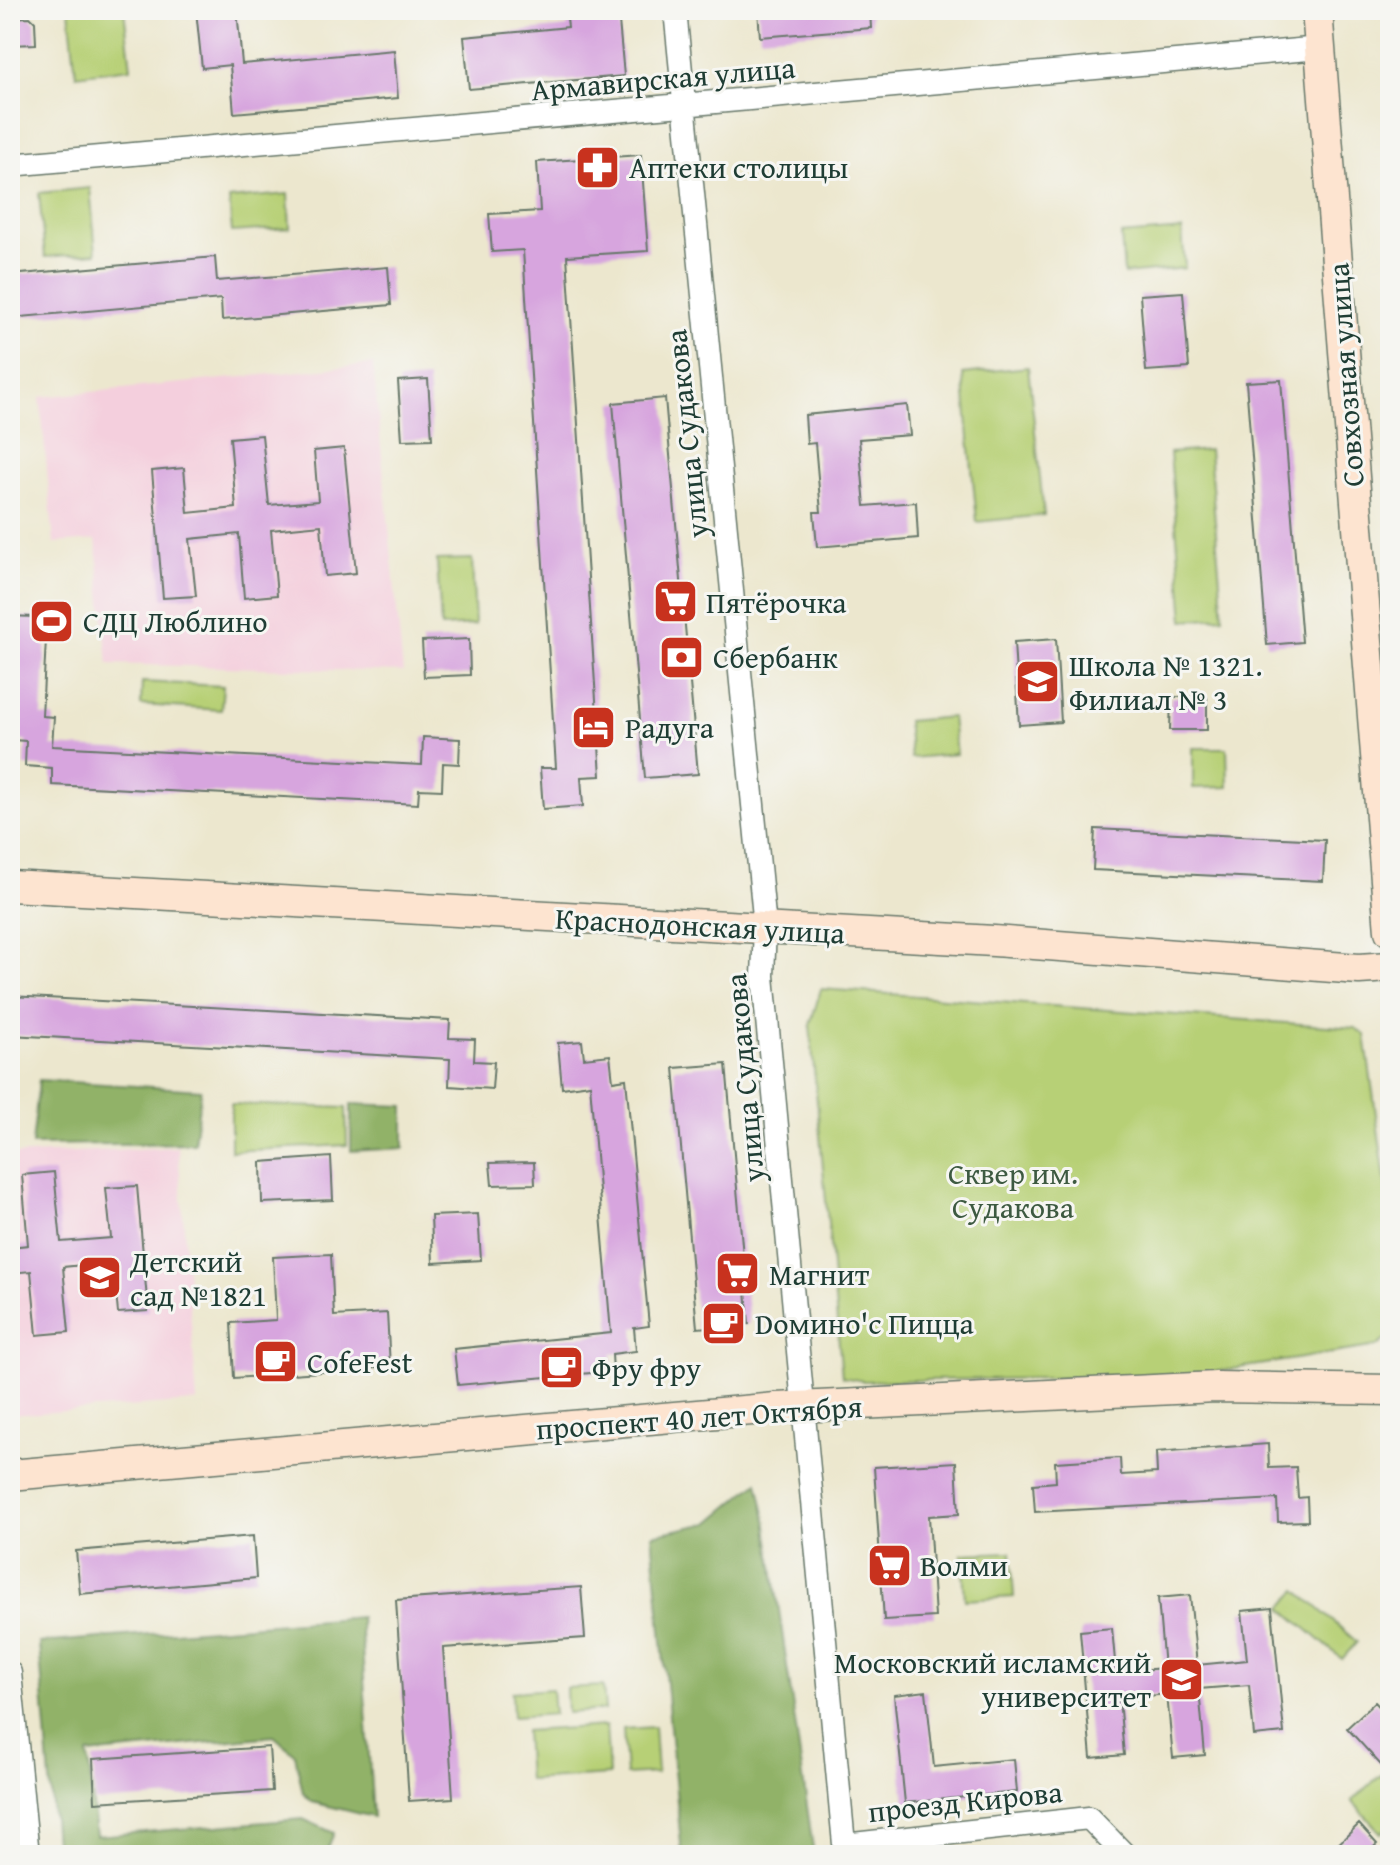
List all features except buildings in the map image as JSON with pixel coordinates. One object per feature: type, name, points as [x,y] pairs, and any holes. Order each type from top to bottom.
[{"type":"street","name":"улица Судакова","points":[[675,10],[765,927],[763,976],[844,1850]]},
{"type":"street","name":"Совхозная улица","points":[[1317,10],[1390,931]]},
{"type":"street","name":"Армавирская улица","points":[[10,165],[1320,48]]},
{"type":"street","name":"Краснодонская улица","points":[[10,886],[765,927],[1359,969],[1390,967]]},
{"type":"street","name":"проспект 40 лет Октября","points":[[10,1475],[430,1437],[805,1408],[1216,1387],[1390,1390]]},
{"type":"street","points":[[10,1673],[28,1855]]},
{"type":"street","name":"проезд Кирова","points":[[844,1850],[1089,1818],[1125,1855]]},
{"type":"shaded area","points":[[373,364],[403,672],[108,664],[96,540],[54,543],[40,397]]},
{"type":"shaded area","name":"Детский сад №1821","points":[[178,1147],[197,1402],[10,1415],[10,1155]]},
{"type":"green space","points":[[69,10],[124,10],[131,68],[76,75]]},
{"type":"green space","points":[[90,188],[96,253],[45,257],[39,193]]},
{"type":"green space","points":[[288,194],[290,228],[232,232],[229,199]]},
{"type":"green space","points":[[1182,230],[1185,268],[1124,274],[1121,235]]},
{"type":"green space","points":[[1028,367],[1044,515],[977,522],[963,374]]},
{"type":"green space","points":[[1209,450],[1223,617],[1184,620],[1170,453]]},
{"type":"green space","points":[[472,559],[475,625],[441,627],[437,560]]},
{"type":"green space","points":[[142,682],[223,686],[221,710],[141,705]]},
{"type":"green space","points":[[952,717],[956,754],[911,758],[907,721]]},
{"type":"green space","points":[[1193,748],[1227,748],[1228,787],[1193,788]]},
{"type":"green space","name":"Сквер им. Судакова","points":[[821,989],[1355,1028],[1365,1035],[1390,1215],[1390,1336],[1377,1346],[1189,1376],[863,1381],[842,1377],[810,1025]]},
{"type":"green space","points":[[39,1080],[201,1090],[194,1143],[32,1145]]},
{"type":"green space","points":[[231,1104],[346,1108],[347,1145],[231,1151]]},
{"type":"green space","points":[[351,1104],[404,1106],[404,1148],[351,1151]]},
{"type":"green space","points":[[758,1482],[766,1519],[814,1855],[682,1855],[652,1535],[709,1523]]},
{"type":"green space","points":[[1011,1552],[1014,1597],[965,1600],[962,1554]]},
{"type":"green space","points":[[1297,1590],[1357,1642],[1342,1659],[1282,1608]]},
{"type":"green space","points":[[360,1617],[373,1817],[312,1802],[303,1793],[295,1754],[274,1736],[88,1754],[96,1836],[303,1819],[334,1833],[325,1855],[56,1855],[39,1643]]},
{"type":"green space","points":[[603,1686],[605,1710],[567,1713],[566,1688]]},
{"type":"green space","points":[[552,1689],[554,1714],[513,1717],[512,1692]]},
{"type":"green space","points":[[606,1726],[609,1775],[528,1780],[525,1731]]},
{"type":"green space","points":[[654,1727],[657,1773],[626,1775],[623,1729]]},
{"type":"green space","points":[[1381,1775],[1390,1785],[1390,1825],[1381,1833],[1352,1801]]},
{"type":"place","name":"Аптеки столицы","points":[[598,167]]},
{"type":"place","name":"Пятёрочка","points":[[675,602]]},
{"type":"place","name":"СДЦ Люблино","points":[[52,621]]},
{"type":"place","name":"Сбербанк","points":[[682,657]]},
{"type":"place","name":"Школа № 1321. Филиал № 3","points":[[1038,682]]},
{"type":"place","name":"Радуга","points":[[594,727]]},
{"type":"place","name":"Магнит","points":[[738,1274]]},
{"type":"place","name":"Детский сад №1821","points":[[99,1278]]},
{"type":"place","name":"Dомино'с Пицца","points":[[724,1323]]},
{"type":"place","name":"CofeFest","points":[[276,1362]]},
{"type":"place","name":"Фру фру","points":[[561,1368]]},
{"type":"place","name":"Волми","points":[[889,1565]]},
{"type":"place","name":"Московский исламский университет","points":[[1182,1679]]}]
